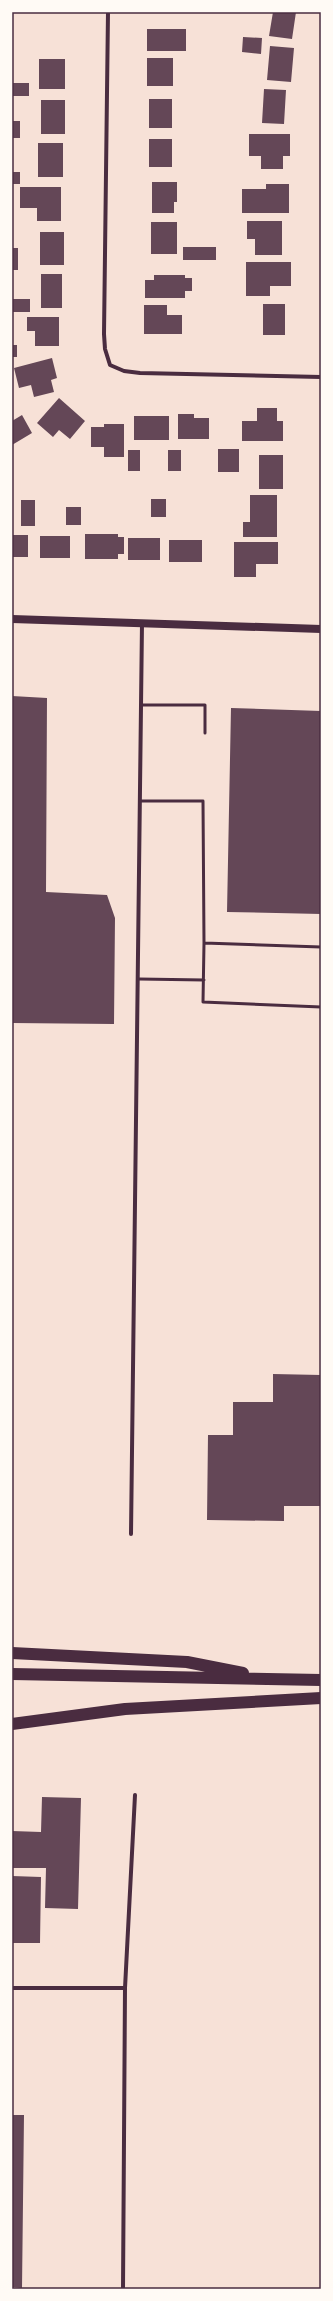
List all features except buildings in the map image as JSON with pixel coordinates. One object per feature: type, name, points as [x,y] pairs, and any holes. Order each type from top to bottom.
[{"type":"highway","points":[[12,1653],[187,1662],[274,1679]]},
{"type":"highway","points":[[12,1674],[321,1680]]},
{"type":"highway","points":[[12,1724],[125,1708],[321,1698]]},
{"type":"main road","points":[[12,619],[142,622],[321,629]]},
{"type":"street","points":[[108,12],[104,334],[105,349],[110,365],[124,371],[140,373],[321,377]]},
{"type":"street","points":[[131,1534],[139,979],[142,622]]},
{"type":"street","points":[[122,2289],[125,1988],[135,1795]]},
{"type":"street","points":[[12,1988],[125,1988]]},
{"type":"lane","points":[[141,705],[205,706],[205,733]]},
{"type":"lane","points":[[140,801],[203,801],[203,1002],[321,1006]]},
{"type":"lane","points":[[204,943],[321,947]]},
{"type":"lane","points":[[139,979],[204,980]]}]
